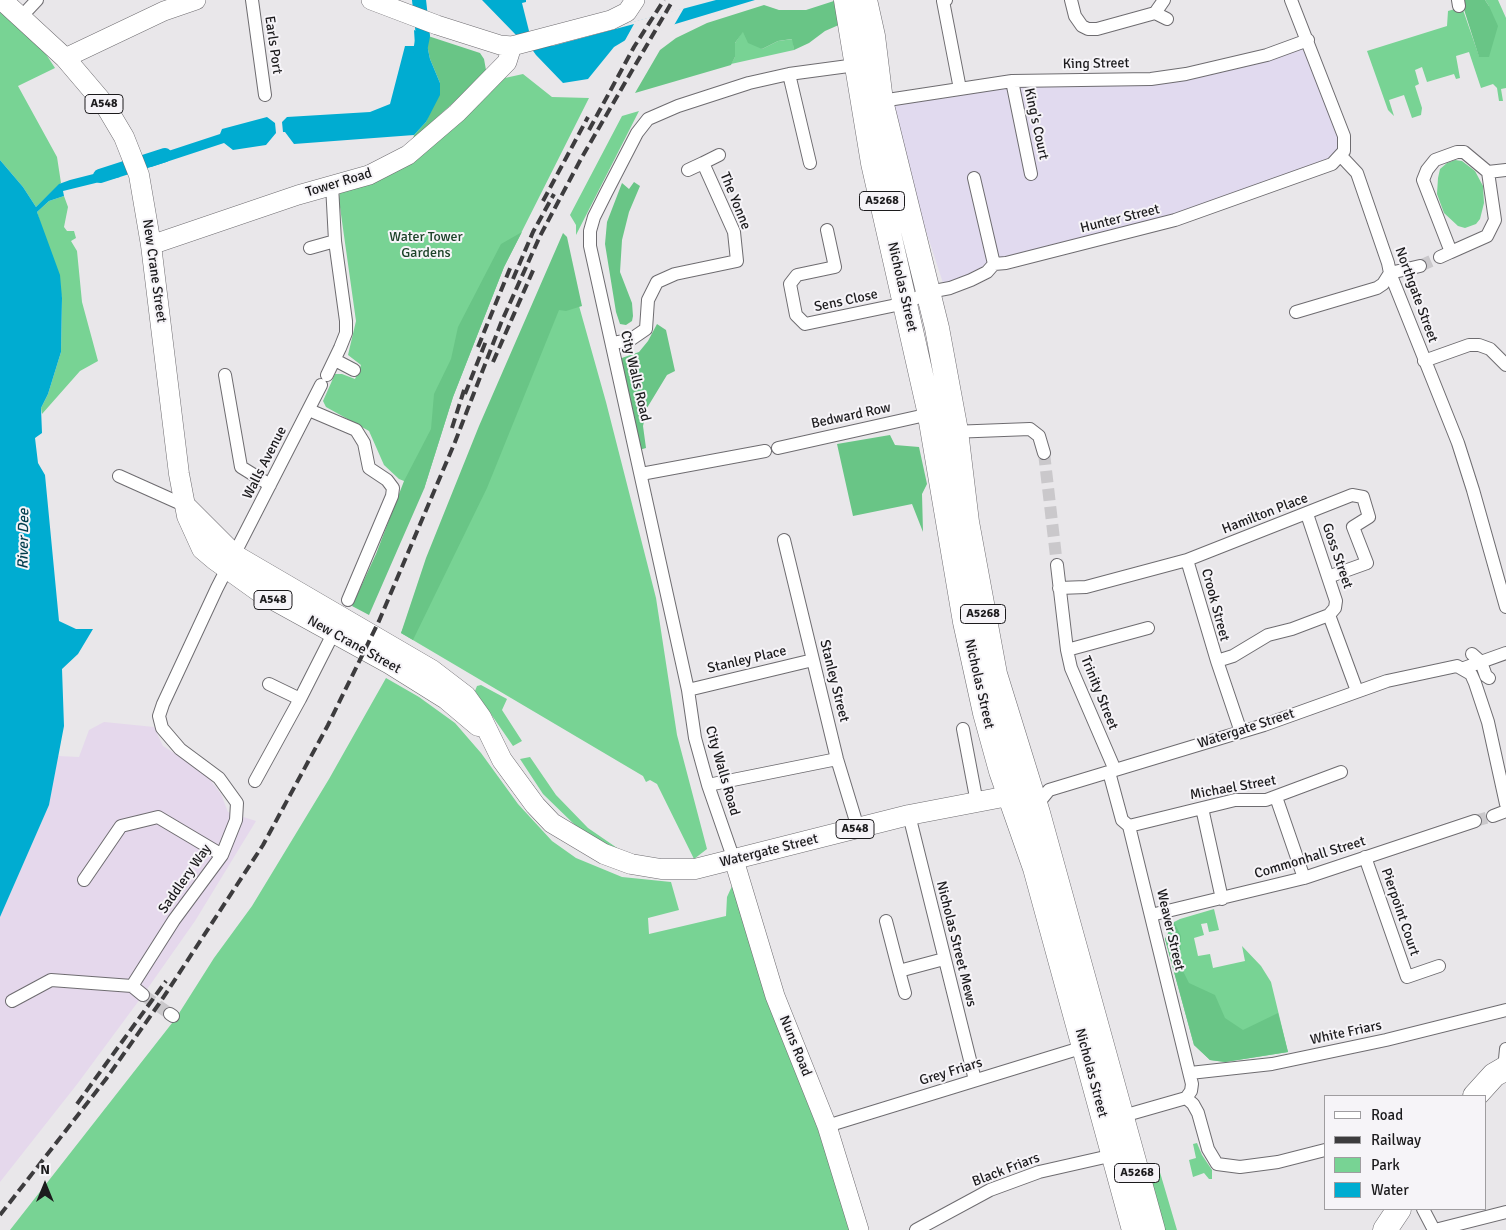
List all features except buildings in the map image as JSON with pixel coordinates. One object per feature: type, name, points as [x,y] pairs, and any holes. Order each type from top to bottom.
[{"type":"highway","name":"A5268","points":[[857,8],[856,65],[871,100]]},
{"type":"highway","name":"A5268","points":[[857,8],[873,36],[871,100]]},
{"type":"highway","name":"Nicholas Street","points":[[871,100],[929,292],[940,427],[965,622],[985,712],[1001,771],[1026,798],[1035,868],[1084,1047],[1113,1119],[1153,1230]]},
{"type":"highway","name":"Nicholas Street","points":[[871,100],[873,163],[906,303],[967,522],[995,674],[1026,798],[1113,1119],[1114,1156],[1134,1230]]},
{"type":"highway","points":[[1476,1095],[1505,1062]]},
{"type":"highway","points":[[1386,1230],[1398,1210]]},
{"type":"main road","name":"A548","points":[[2,0],[65,58]]},
{"type":"main road","name":"New Crane Street","points":[[65,58],[105,105],[124,137],[136,166],[151,245],[180,474],[186,506],[231,562],[341,617],[432,670],[466,696],[481,717],[502,760],[535,805],[552,822],[604,854],[631,864],[661,869],[695,869],[708,866]]},
{"type":"main road","points":[[978,802],[996,786],[1001,771]]},
{"type":"main road","name":"Watergate Street","points":[[708,866],[909,815],[978,802],[1026,798]]},
{"type":"street","points":[[21,17],[37,0]]},
{"type":"street","points":[[65,58],[164,11],[196,0]]},
{"type":"street","name":"Earls Port","points":[[252,0],[265,95]]},
{"type":"street","points":[[378,1],[437,25],[500,45],[516,46],[611,20],[627,12],[635,0]]},
{"type":"street","points":[[944,0],[960,89]]},
{"type":"street","points":[[1071,0],[1075,16],[1082,26],[1088,29],[1097,29],[1155,13],[1164,0]]},
{"type":"street","points":[[1291,0],[1344,136],[1345,146],[1341,156]]},
{"type":"street","points":[[1155,13],[1167,19]]},
{"type":"street","name":"King Street","points":[[871,100],[1012,81],[1151,79],[1186,74],[1267,54],[1308,40]]},
{"type":"street","name":"Tower Road","points":[[151,245],[332,185],[369,175],[408,155],[457,113],[507,62],[516,46]]},
{"type":"street","name":"City Walls Road","points":[[734,860],[708,785],[695,738],[688,690],[613,343],[590,246],[590,231],[594,217],[638,133],[648,119],[678,106],[734,88],[789,74],[856,65]]},
{"type":"street","points":[[789,74],[810,163]]},
{"type":"street","name":"King's Court","points":[[1012,81],[1031,174]]},
{"type":"street","points":[[1488,172],[1495,210],[1494,225],[1487,236],[1445,255],[1423,180],[1427,170],[1435,160],[1445,155],[1464,152],[1488,172],[1506,170]]},
{"type":"street","name":"The Yonne","points":[[688,170],[719,155]]},
{"type":"street","name":"Hunter Street","points":[[906,303],[929,292],[950,288],[971,280],[1000,263],[1175,220],[1332,164],[1341,156]]},
{"type":"street","name":"Northgate Street","points":[[1341,156],[1357,173],[1390,273],[1458,443],[1506,607]]},
{"type":"street","name":"The Yonne","points":[[613,343],[630,340],[646,329],[648,300],[656,282],[675,274],[737,260],[734,232],[704,163]]},
{"type":"street","points":[[974,178],[1000,263]]},
{"type":"street","name":"Walls Avenue","points":[[231,562],[346,333],[335,241],[332,185]]},
{"type":"street","name":"Sens Close","points":[[827,230],[835,267],[797,275],[790,284],[796,315],[805,324],[906,303]]},
{"type":"street","points":[[310,248],[335,241]]},
{"type":"street","points":[[1296,312],[1377,288],[1383,284],[1390,273],[1420,266]]},
{"type":"street","points":[[1424,361],[1469,345],[1479,345],[1490,349],[1506,365]]},
{"type":"street","points":[[334,360],[354,370]]},
{"type":"street","points":[[225,375],[240,467],[270,485]]},
{"type":"street","points":[[255,781],[300,699],[341,617],[392,496],[393,488],[387,480],[369,468],[364,443],[356,430],[309,410]]},
{"type":"street","name":"Bedward Row","points":[[778,448],[940,427],[1030,429],[1039,436],[1044,453]]},
{"type":"street","points":[[641,474],[765,451]]},
{"type":"street","points":[[119,476],[186,506]]},
{"type":"street","name":"Hamilton Place","points":[[1059,588],[1086,587],[1188,560],[1352,495],[1363,497],[1369,516],[1353,526],[1366,564],[1328,577]]},
{"type":"street","name":"Goss Street","points":[[1307,514],[1336,602],[1335,608],[1329,614]]},
{"type":"street","name":"Stanley Street","points":[[784,540],[837,759],[858,828]]},
{"type":"street","name":"Crook Street","points":[[1188,560],[1216,660],[1241,732]]},
{"type":"street","name":"Saddlery Way","points":[[132,986],[174,920],[222,855],[236,820],[237,803],[219,778],[180,749],[162,728],[160,716],[163,704],[231,562]]},
{"type":"street","name":"Trinity Street","points":[[1057,565],[1067,650],[1071,668],[1091,711],[1112,771]]},
{"type":"street","points":[[1216,660],[1233,656],[1268,635],[1292,629],[1329,614],[1357,691]]},
{"type":"street","points":[[1067,650],[1148,628]]},
{"type":"street","name":"Watergate Street","points":[[1026,798],[1241,732],[1357,691],[1451,667],[1464,668],[1477,658],[1506,653]]},
{"type":"street","points":[[1477,658],[1486,676],[1489,678]]},
{"type":"street","name":"Stanley Place","points":[[688,690],[813,660]]},
{"type":"street","points":[[1464,668],[1471,674],[1475,683],[1488,722],[1506,804]]},
{"type":"street","points":[[269,684],[300,699]]},
{"type":"street","points":[[963,730],[978,802]]},
{"type":"street","points":[[708,785],[837,759]]},
{"type":"street","name":"Weaver Street","points":[[1112,771],[1151,915],[1190,1073],[1191,1091],[1186,1098]]},
{"type":"street","name":"Michael Street","points":[[1125,823],[1235,800],[1266,800],[1341,772]]},
{"type":"street","points":[[1276,797],[1304,878]]},
{"type":"street","points":[[1202,808],[1222,899]]},
{"type":"street","points":[[1493,816],[1506,811]]},
{"type":"street","name":"Nicholas Street Mews","points":[[909,815],[975,1080]]},
{"type":"street","points":[[84,880],[121,826],[158,817],[222,855]]},
{"type":"street","name":"Commonhall Street","points":[[1151,915],[1304,878],[1475,820]]},
{"type":"street","name":"Pierpoint Court","points":[[1365,857],[1407,977],[1439,966]]},
{"type":"street","name":"Nuns Road","points":[[734,860],[775,996],[827,1126],[859,1230]]},
{"type":"street","points":[[886,921],[905,993]]},
{"type":"street","points":[[899,971],[944,959]]},
{"type":"street","points":[[12,1001],[51,980],[132,986],[143,995]]},
{"type":"street","name":"White Friars","points":[[1190,1073],[1272,1064],[1506,1010]]},
{"type":"street","name":"Grey Friars","points":[[827,1126],[1084,1047]]},
{"type":"street","points":[[1113,1119],[1186,1098],[1193,1104],[1198,1113],[1212,1158],[1218,1164],[1227,1167],[1278,1162],[1324,1150]]},
{"type":"street","name":"Black Friars","points":[[916,1230],[990,1190],[1039,1172],[1114,1156]]},
{"type":"street","points":[[1424,1210],[1434,1230],[1506,1212]]},
{"type":"shaded area","points":[[1308,40],[1341,126],[1341,156],[1234,200],[1006,263],[971,280],[943,283],[883,99],[960,86],[1151,79]]},
{"type":"shaded area","points":[[104,722],[154,727],[163,746],[205,773],[221,794],[228,812],[256,821],[195,921],[143,995],[78,1083],[0,1182],[0,917],[49,805],[58,756],[79,757],[89,730]]},
{"type":"green space","points":[[837,0],[841,24],[825,31],[809,43],[794,50],[792,39],[778,41],[762,49],[748,43],[743,32],[735,43],[735,57],[731,65],[635,93],[660,50],[676,38],[707,23],[764,5],[779,10],[806,10]]},
{"type":"green space","points":[[1461,0],[1485,0],[1489,6],[1498,26],[1489,57],[1479,57]]},
{"type":"green space","points":[[1485,0],[1498,0],[1506,18],[1506,88],[1501,89],[1503,101],[1499,101],[1497,88],[1493,84],[1481,88],[1469,52],[1456,56],[1460,78],[1456,79],[1454,74],[1427,82],[1422,67],[1415,70],[1419,84],[1415,86],[1422,108],[1421,115],[1412,118],[1404,95],[1389,100],[1394,116],[1388,110],[1367,51],[1447,26],[1448,11],[1462,7],[1479,56],[1489,6]]},
{"type":"green space","points":[[0,11],[40,45],[55,68],[18,86],[57,157],[61,183],[36,207],[23,187],[0,160]]},
{"type":"green space","points":[[743,31],[762,49],[778,41],[793,39],[794,50],[731,64],[735,57],[735,43]]},
{"type":"green space","points":[[425,35],[480,53],[484,59],[486,70],[482,77],[413,139],[414,135],[426,122],[440,83],[430,59]]},
{"type":"green space","name":"Water Tower Gardens","points":[[523,74],[552,97],[589,98],[504,267],[453,397],[424,489],[399,479],[384,465],[369,431],[326,407],[323,401],[335,374],[342,374],[355,379],[361,365],[348,355],[356,321],[339,200],[340,190],[425,145],[505,78]]},
{"type":"green space","points":[[639,111],[576,235],[576,225],[570,215],[622,116]]},
{"type":"green space","points":[[1455,160],[1462,161],[1475,171],[1483,186],[1484,203],[1480,219],[1476,224],[1465,228],[1458,226],[1444,213],[1437,194],[1440,169],[1447,163]]},
{"type":"green space","points":[[634,182],[640,186],[629,212],[622,240],[620,272],[632,303],[632,321],[626,325],[620,324],[616,312],[605,244],[607,222],[622,183],[629,189]]},
{"type":"green space","points":[[64,196],[68,207],[64,227],[67,231],[74,231],[76,238],[71,241],[77,251],[82,302],[98,361],[80,371],[42,414],[41,408],[48,394],[61,352],[62,298],[37,212],[49,201]]},
{"type":"green space","points":[[522,232],[504,267],[453,397],[424,489],[369,615],[352,606],[376,554],[404,481],[431,429],[434,394],[451,359],[458,327],[501,244]]},
{"type":"green space","points":[[563,233],[567,237],[582,306],[566,311],[559,310],[487,488],[413,640],[401,633],[426,558],[479,426]]},
{"type":"green space","points":[[565,256],[606,402],[656,598],[677,735],[707,849],[694,859],[657,784],[650,780],[646,782],[643,776],[401,633]]},
{"type":"green space","points":[[657,324],[666,330],[675,371],[667,375],[647,408],[643,426],[646,448],[639,450],[619,359],[639,352],[648,341]]},
{"type":"green space","points":[[890,435],[895,445],[919,447],[927,484],[922,494],[923,532],[912,504],[853,516],[837,444]]},
{"type":"green space","points":[[386,678],[419,697],[455,723],[481,753],[518,804],[552,841],[576,858],[622,877],[671,882],[679,910],[648,918],[649,934],[726,916],[727,897],[732,886],[817,1126],[850,1230],[10,1230],[176,1018],[214,958],[252,906],[329,779]]},
{"type":"green space","points":[[481,685],[507,699],[502,710],[522,741],[513,746],[475,691],[477,686]]},
{"type":"green space","points":[[530,757],[556,795],[588,828],[623,852],[598,841],[578,828],[543,794],[520,759]]},
{"type":"green space","points":[[1214,909],[1219,930],[1209,932],[1207,923],[1201,924],[1204,935],[1194,938],[1198,956],[1210,954],[1213,968],[1245,961],[1242,946],[1261,966],[1271,982],[1288,1052],[1225,1062],[1210,1060],[1194,1045],[1165,939],[1174,922]]},
{"type":"green space","points":[[1174,922],[1181,936],[1180,965],[1189,983],[1215,995],[1225,1018],[1243,1030],[1278,1013],[1288,1052],[1225,1062],[1210,1060],[1194,1045],[1165,939]]},
{"type":"green space","points":[[1197,1143],[1212,1170],[1212,1179],[1209,1179],[1204,1173],[1193,1177],[1189,1160],[1196,1158],[1193,1144]]},
{"type":"green space","points":[[1159,1169],[1177,1230],[1165,1230],[1149,1172]]},
{"type":"water","points":[[482,0],[526,0],[526,2],[522,3],[530,35],[551,44],[716,0],[755,0],[629,38],[614,47],[588,79],[563,83],[536,55],[521,34],[516,35]]},
{"type":"water","points":[[414,30],[425,35],[430,59],[440,83],[440,95],[426,122],[414,135],[294,144],[283,132],[282,122],[287,117],[370,112],[390,104],[405,46],[415,46]]},
{"type":"water","points":[[267,117],[275,123],[276,133],[266,145],[233,150],[224,143],[151,167],[147,158],[220,134],[222,129]]},
{"type":"water","name":"River Dee","points":[[0,160],[23,187],[36,207],[59,184],[70,180],[117,168],[120,177],[63,191],[64,196],[49,201],[37,212],[60,275],[62,298],[61,352],[48,394],[41,408],[42,433],[35,438],[38,463],[45,475],[59,621],[76,629],[93,629],[78,654],[62,669],[64,726],[49,805],[0,917]]},
{"type":"pier","points":[[684,8],[673,27],[630,40],[623,44],[634,24],[552,46],[551,44]]},
{"type":"waterway","points":[[419,0],[423,36],[420,51]]},
{"type":"waterway","points":[[100,176],[165,155]]},
{"type":"tunnel","points":[[1420,266],[1440,257]]},
{"type":"tunnel","points":[[1044,453],[1057,565]]},
{"type":"tunnel","points":[[1475,821],[1493,816]]},
{"type":"tunnel","points":[[143,995],[170,1014]]},
{"type":"railway","points":[[589,130],[634,47],[664,0]]},
{"type":"railway","points":[[0,1215],[106,1079],[161,1001],[263,845],[328,725],[379,621],[455,442],[501,323],[540,236],[582,157],[673,0]]},
{"type":"railway","points":[[543,201],[588,117]]},
{"type":"railway","points":[[513,279],[533,232],[554,194]]},
{"type":"railway","points":[[478,347],[511,266]]},
{"type":"railway","points":[[493,362],[535,266]]},
{"type":"railway","points":[[465,394],[486,341]]},
{"type":"railway","points":[[452,428],[465,387]]},
{"type":"railway","points":[[77,1104],[166,981]]}]
